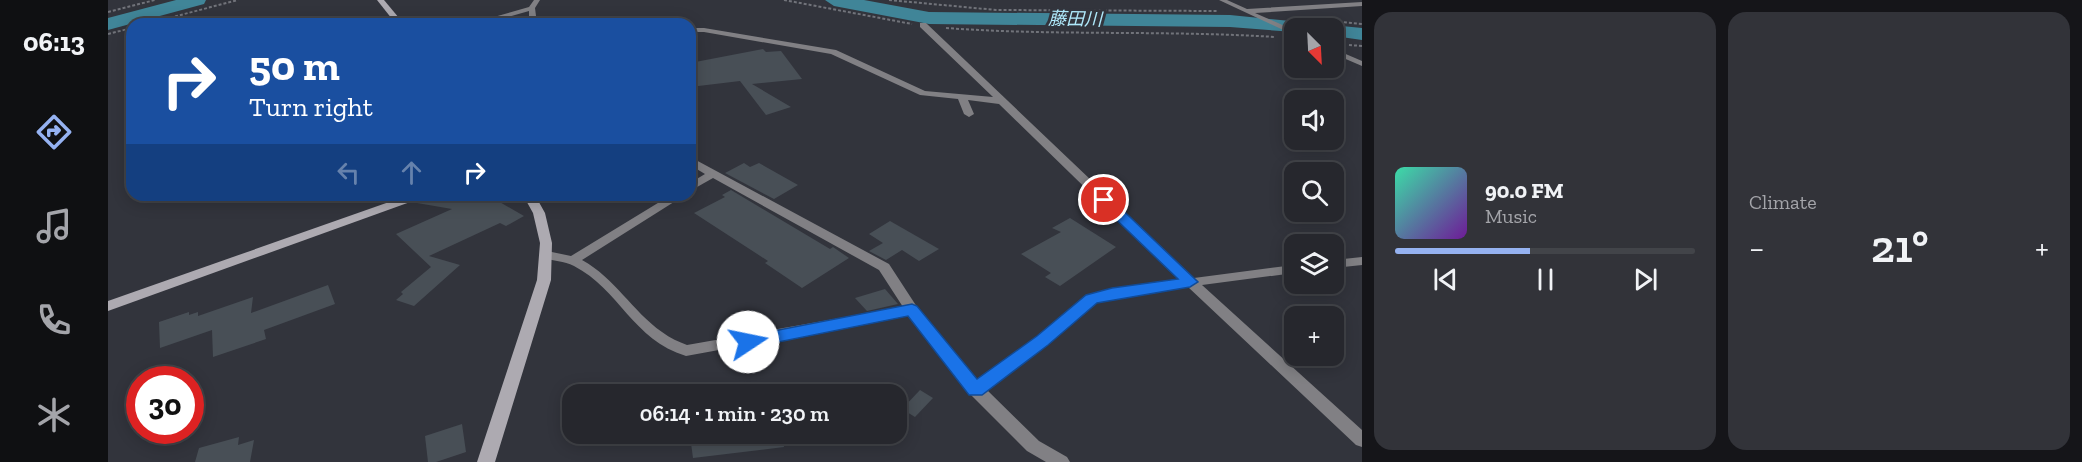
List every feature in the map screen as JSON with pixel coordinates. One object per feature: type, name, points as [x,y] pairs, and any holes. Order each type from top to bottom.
[{"type":"street","points":[[380,0],[395,18]]},
{"type":"street","points":[[533,18],[532,8],[537,0]]},
{"type":"street","points":[[1222,0],[1284,28]]},
{"type":"street","points":[[1250,13],[1362,4]]},
{"type":"street","points":[[501,18],[532,8]]},
{"type":"street","points":[[923,25],[1190,282],[1362,440]]},
{"type":"street","points":[[696,30],[833,52],[855,60],[913,90],[1001,101]]},
{"type":"street","points":[[1344,56],[1362,64]]},
{"type":"street","points":[[962,97],[969,114]]},
{"type":"street","points":[[696,164],[884,267],[912,310],[976,390],[1033,446],[1061,462]]},
{"type":"street","points":[[696,184],[714,173]]},
{"type":"street","points":[[108,306],[403,201]]},
{"type":"street","points":[[486,462],[538,305],[547,255],[538,213],[532,201]]},
{"type":"street","points":[[573,260],[669,201]]},
{"type":"street","points":[[547,255],[560,255],[594,272],[654,333],[686,351],[912,310]]},
{"type":"street","points":[[1344,263],[1362,261]]},
{"type":"street","points":[[976,390],[1091,299],[1112,293],[1284,270]]},
{"type":"path","points":[[108,12],[155,0]]},
{"type":"path","points":[[169,18],[238,0]]},
{"type":"path","points":[[784,0],[923,25],[1019,33],[1179,33],[1284,38]]},
{"type":"path","points":[[889,0],[943,7],[996,10],[1250,13]]},
{"type":"path","points":[[1344,22],[1362,24]]},
{"type":"path","points":[[108,34],[126,30]]},
{"type":"building","points":[[763,49],[766,52],[781,51],[802,79],[752,84],[791,107],[766,115],[740,81],[696,86],[696,62]]},
{"type":"building","points":[[744,163],[750,167],[759,163],[798,185],[774,199],[725,173]]},
{"type":"building","points":[[731,190],[849,258],[802,288],[765,263],[768,261],[694,213],[725,197],[722,195]]},
{"type":"building","points":[[420,201],[498,201],[524,216],[506,226],[500,223],[429,256],[460,265],[414,306],[396,300],[403,294],[401,292],[431,267],[396,234],[452,209],[417,203]]},
{"type":"building","points":[[1070,218],[1116,247],[1060,286],[1045,277],[1051,273],[1021,254],[1061,232],[1052,228]]},
{"type":"building","points":[[890,221],[939,249],[919,261],[902,250],[886,260],[869,251],[883,243],[869,234]]},
{"type":"building","points":[[328,285],[335,304],[264,330],[266,339],[213,357],[212,330],[160,348],[159,322],[189,312],[189,315],[198,312],[198,316],[253,297],[251,313]]},
{"type":"building","points":[[885,289],[898,304],[867,311],[855,298]]},
{"type":"building","points":[[920,390],[933,398],[915,417],[907,412],[907,404]]},
{"type":"building","points":[[462,424],[466,452],[436,462],[428,462],[425,436]]},
{"type":"building","points":[[239,437],[238,445],[254,440],[250,462],[195,462],[199,448]]},
{"type":"building","points":[[691,444],[783,444],[784,447],[693,458]]},
{"type":"waterway","name":"藤田川","points":[[130,18],[197,0]]},
{"type":"waterway","name":"藤田川","points":[[834,0],[929,18],[1230,21],[1284,25]]},
{"type":"waterway","name":"藤田川","points":[[108,24],[126,19]]},
{"type":"waterway","name":"藤田川","points":[[1344,31],[1362,34]]},
{"type":"route","points":[[748,342],[912,310],[976,390],[1091,299],[1112,293],[1190,282],[1104,200]]}]
